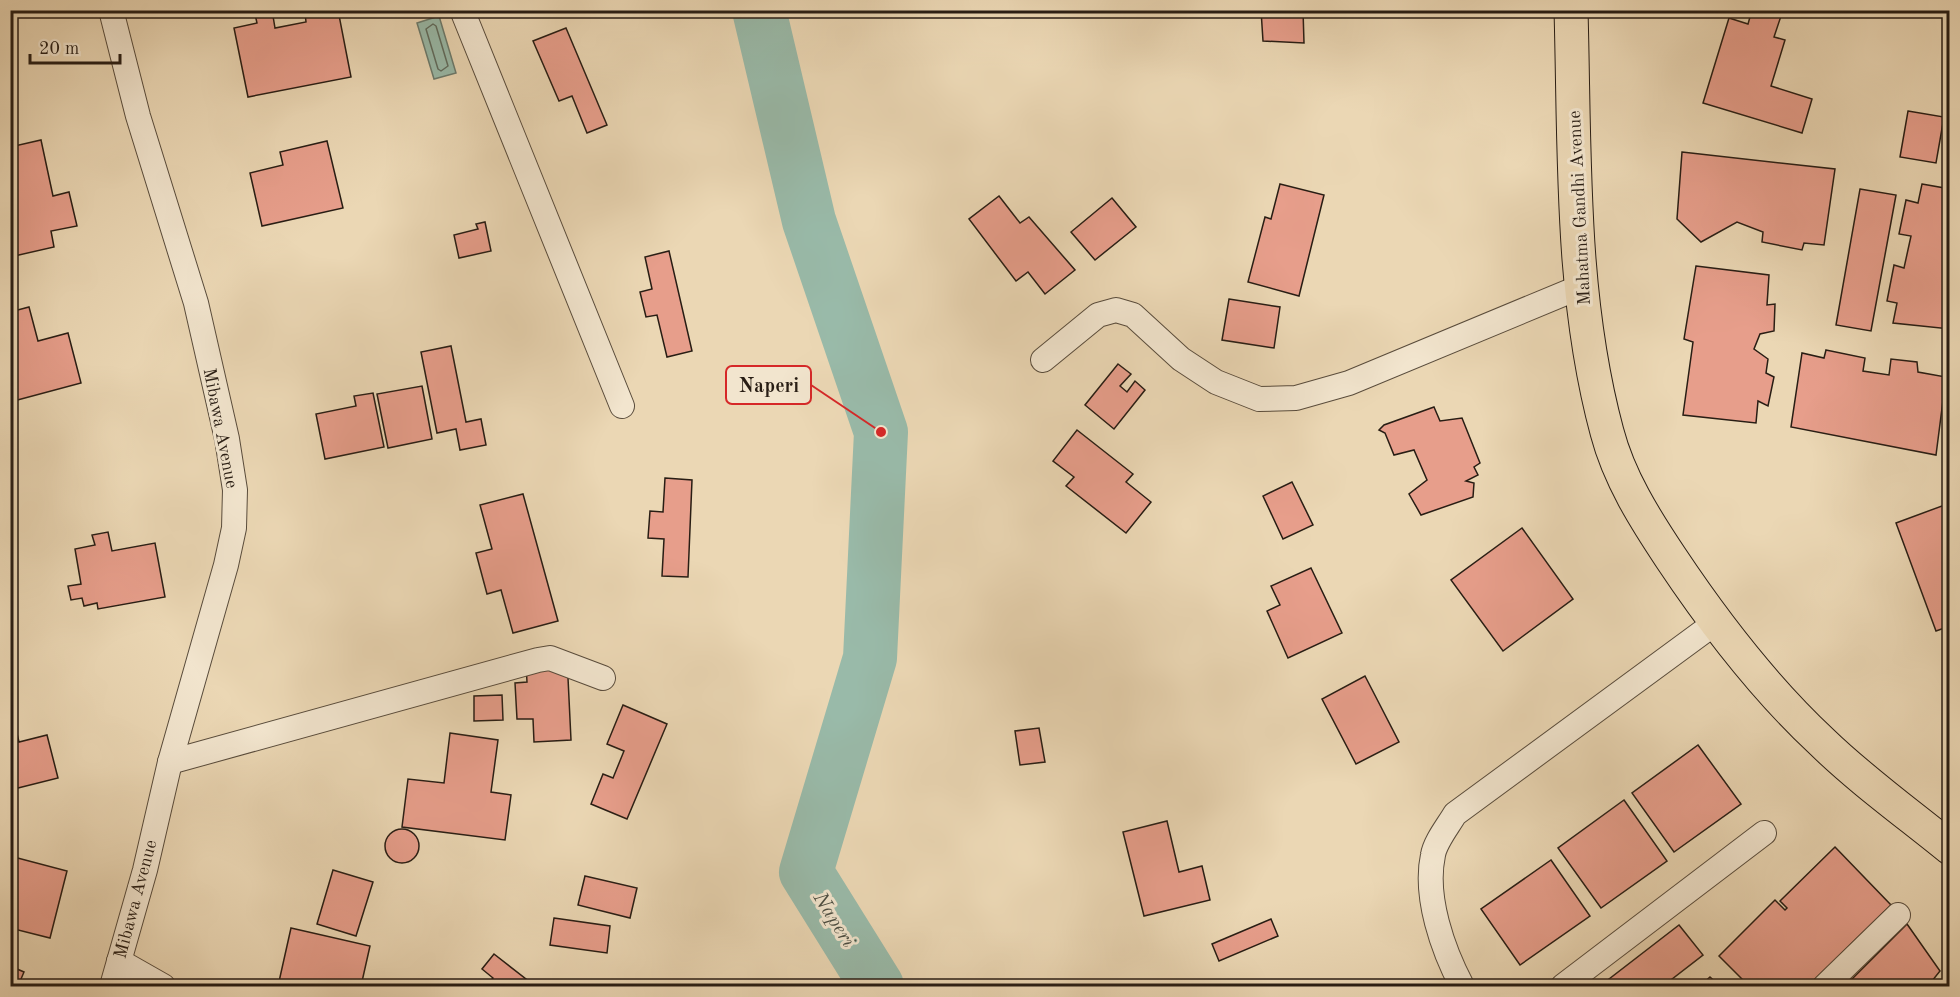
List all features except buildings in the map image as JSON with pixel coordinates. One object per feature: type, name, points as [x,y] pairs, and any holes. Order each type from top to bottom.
[{"type":"main road","name":"Mahatma Gandhi Avenue","points":[[1571,10],[1580,287],[1591,362],[1608,434],[1625,481],[1649,525],[1715,623],[1765,683],[1822,743],[1950,848]]},
{"type":"street","name":"Mibawa Avenue","points":[[111,10],[138,116],[196,303],[227,439],[235,490],[234,528],[226,565],[170,762],[145,870],[112,987]]},
{"type":"street","points":[[462,10],[622,406]]},
{"type":"street","points":[[1043,360],[1098,315],[1116,310],[1133,315],[1181,359],[1216,382],[1259,399],[1296,398],[1349,383],[1580,287]]},
{"type":"street","points":[[1462,987],[1449,961],[1432,903],[1433,854],[1455,814],[1715,623]]},
{"type":"street","points":[[170,762],[538,660],[550,658],[603,678]]},
{"type":"street","points":[[1563,987],[1764,833]]},
{"type":"street","points":[[1825,987],[1898,915]]},
{"type":"street","points":[[119,961],[163,987]]},
{"type":"water","points":[[439,16],[456,73],[434,79],[417,23]]},
{"type":"waterway","name":"Naperi","points":[[759,10],[809,221],[881,432],[870,658],[806,872],[877,986]]},
{"type":"place","name":"Naperi","points":[[881,432]]}]
